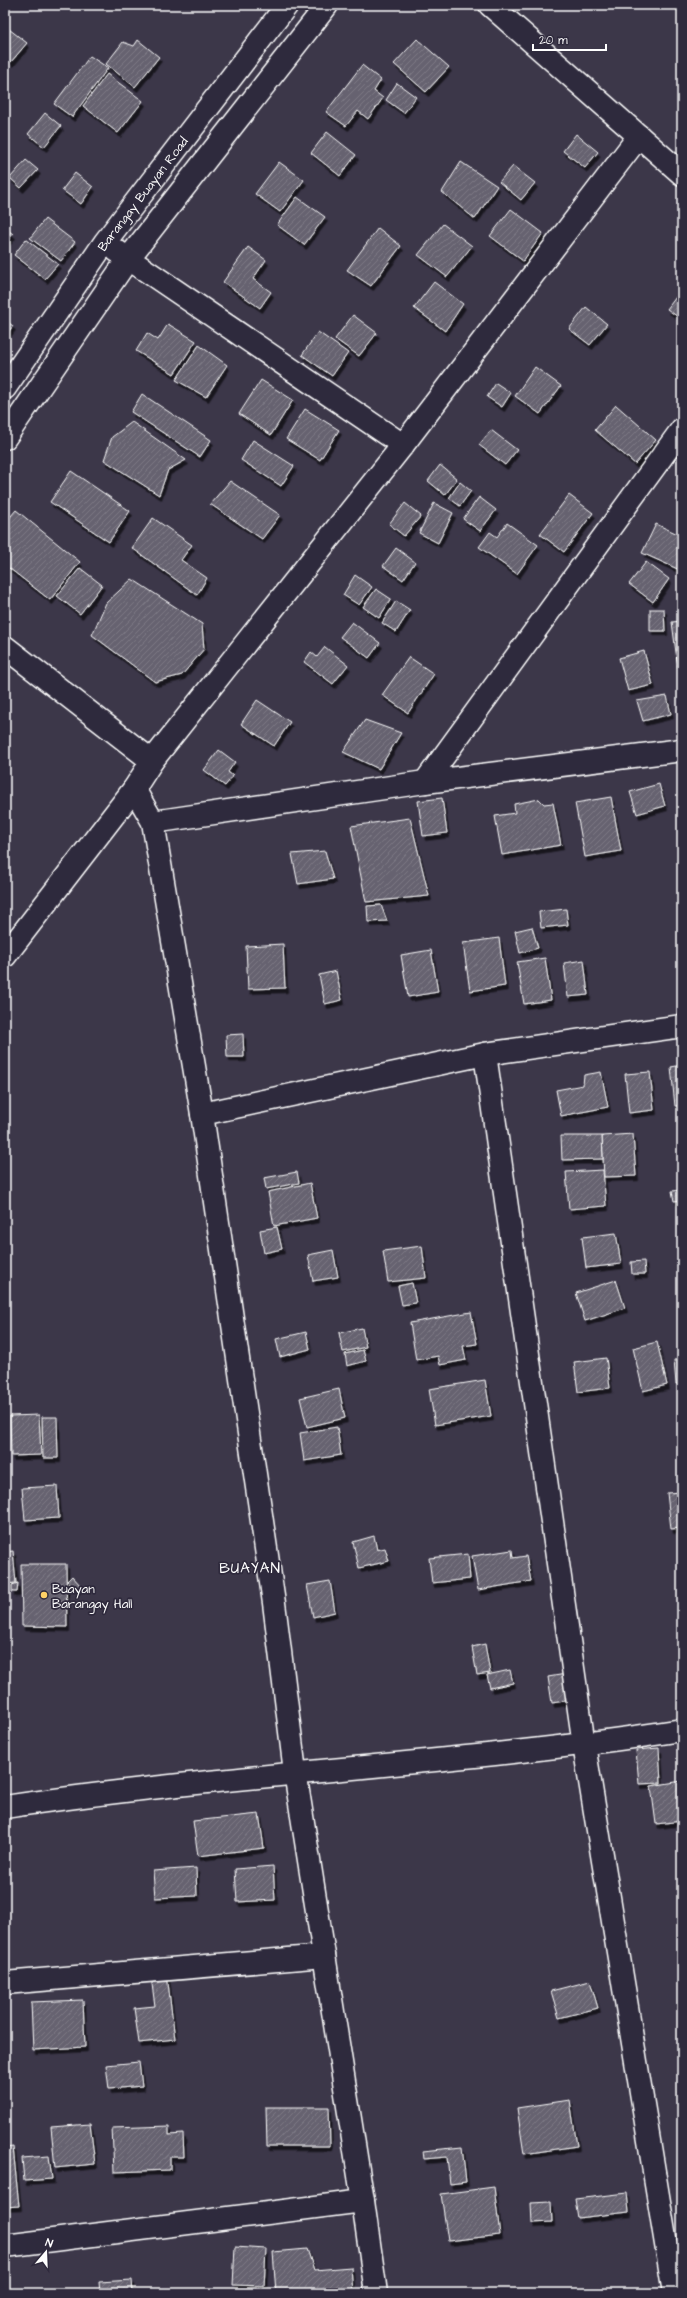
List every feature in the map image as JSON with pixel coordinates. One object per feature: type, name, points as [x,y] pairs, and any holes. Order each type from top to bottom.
[{"type":"street","name":"Barangay Buayan Road","points":[[5,388],[105,242],[287,5]]},
{"type":"street","points":[[5,438],[128,259],[327,5]]},
{"type":"street","points":[[490,5],[682,174]]},
{"type":"street","points":[[5,956],[134,789],[152,761],[404,444],[639,136]]},
{"type":"street","points":[[105,242],[128,259],[404,444]]},
{"type":"street","points":[[425,782],[682,429]]},
{"type":"street","points":[[5,648],[152,761]]},
{"type":"street","points":[[153,822],[425,782],[682,750]]},
{"type":"street","points":[[134,789],[153,822],[202,1114],[274,1603],[295,1772],[363,2201],[376,2293]]},
{"type":"street","points":[[202,1114],[485,1054],[682,1026]]},
{"type":"street","points":[[485,1054],[584,1745],[674,2293]]},
{"type":"street","points":[[5,1807],[295,1772],[584,1745],[682,1730]]},
{"type":"street","points":[[5,1983],[324,1956]]},
{"type":"street","points":[[5,2246],[363,2201]]},
{"type":"building","points":[[5,26],[27,43],[11,62],[5,57]]},
{"type":"building","points":[[417,39],[449,67],[426,92],[394,64]]},
{"type":"building","points":[[138,40],[159,57],[135,87],[106,64],[123,42],[134,46]]},
{"type":"building","points":[[90,56],[108,68],[72,117],[54,104]]},
{"type":"building","points":[[362,65],[381,80],[374,91],[383,98],[368,119],[358,111],[346,126],[326,112]]},
{"type":"building","points":[[107,74],[143,101],[118,133],[83,106]]},
{"type":"building","points":[[397,83],[416,97],[404,113],[386,100]]},
{"type":"building","points":[[45,113],[61,126],[44,147],[28,134]]},
{"type":"building","points":[[327,132],[356,155],[340,176],[311,153]]},
{"type":"building","points":[[576,134],[598,152],[585,168],[563,151]]},
{"type":"building","points":[[26,160],[38,170],[21,188],[10,178]]},
{"type":"building","points":[[279,162],[304,180],[280,212],[255,194]]},
{"type":"building","points":[[461,162],[497,186],[475,219],[442,192]]},
{"type":"building","points":[[513,166],[535,183],[521,200],[499,182]]},
{"type":"building","points":[[75,173],[93,187],[81,204],[62,190]]},
{"type":"building","points":[[297,197],[325,217],[304,245],[277,225]]},
{"type":"building","points":[[511,209],[543,233],[523,261],[490,236]]},
{"type":"building","points":[[45,219],[75,242],[61,261],[30,238]]},
{"type":"building","points":[[443,224],[472,246],[447,277],[418,255]]},
{"type":"building","points":[[5,228],[13,234],[5,244]]},
{"type":"building","points":[[378,228],[401,246],[371,286],[347,270]]},
{"type":"building","points":[[26,239],[58,264],[45,279],[14,255]]},
{"type":"building","points":[[248,247],[266,260],[253,279],[271,292],[260,308],[223,282]]},
{"type":"building","points":[[434,282],[463,304],[445,331],[414,308]]},
{"type":"building","points":[[682,289],[682,320],[667,309]]},
{"type":"building","points":[[586,307],[607,324],[590,345],[569,329]]},
{"type":"building","points":[[353,315],[377,333],[359,356],[335,339]]},
{"type":"building","points":[[5,320],[13,326],[5,336]]},
{"type":"building","points":[[168,324],[196,341],[174,374],[136,351],[147,333],[158,340]]},
{"type":"building","points":[[318,332],[348,353],[332,376],[302,355]]},
{"type":"building","points":[[199,345],[227,365],[206,397],[176,380]]},
{"type":"building","points":[[535,367],[561,386],[540,414],[515,396]]},
{"type":"building","points":[[261,380],[293,400],[271,435],[239,414]]},
{"type":"building","points":[[496,383],[511,393],[502,407],[487,397]]},
{"type":"building","points":[[142,394],[211,440],[200,457],[131,412]]},
{"type":"building","points":[[616,405],[656,440],[635,464],[595,430]]},
{"type":"building","points":[[305,409],[339,430],[320,460],[286,439]]},
{"type":"building","points":[[132,422],[186,460],[168,470],[159,495],[104,460],[112,437]]},
{"type":"building","points":[[491,430],[517,450],[505,465],[479,445]]},
{"type":"building","points":[[253,440],[294,466],[281,486],[241,460]]},
{"type":"building","points":[[440,465],[457,479],[445,495],[428,481]]},
{"type":"building","points":[[71,471],[130,511],[109,542],[50,502]]},
{"type":"building","points":[[230,481],[280,515],[262,539],[210,504]]},
{"type":"building","points":[[460,482],[471,491],[460,506],[449,498]]},
{"type":"building","points":[[569,495],[593,513],[564,552],[540,534]]},
{"type":"building","points":[[479,497],[496,510],[480,531],[463,519]]},
{"type":"building","points":[[405,503],[421,516],[404,536],[389,524]]},
{"type":"building","points":[[434,503],[453,513],[438,543],[419,533]]},
{"type":"building","points":[[16,510],[80,562],[50,600],[5,565],[5,523]]},
{"type":"building","points":[[153,518],[192,545],[181,560],[207,578],[197,595],[132,548]]},
{"type":"building","points":[[507,523],[538,545],[517,574],[479,547],[490,532],[497,537]]},
{"type":"building","points":[[656,524],[682,536],[682,571],[642,553]]},
{"type":"building","points":[[396,548],[415,562],[403,580],[383,566]]},
{"type":"building","points":[[646,562],[669,579],[653,602],[629,584]]},
{"type":"building","points":[[80,568],[102,585],[80,614],[57,596]]},
{"type":"building","points":[[355,575],[372,587],[359,605],[343,595]]},
{"type":"building","points":[[132,579],[202,624],[204,649],[182,675],[155,682],[92,635],[106,603]]},
{"type":"building","points":[[376,589],[391,599],[379,618],[363,607]]},
{"type":"building","points":[[396,601],[410,610],[396,632],[382,623]]},
{"type":"building","points":[[650,609],[664,609],[665,631],[650,631]]},
{"type":"building","points":[[682,621],[682,667],[678,668],[672,622]]},
{"type":"building","points":[[352,622],[380,643],[369,658],[340,637]]},
{"type":"building","points":[[325,647],[348,665],[333,684],[304,662],[311,652],[317,657]]},
{"type":"building","points":[[644,651],[653,685],[628,691],[619,658]]},
{"type":"building","points":[[409,657],[434,674],[408,713],[382,695]]},
{"type":"building","points":[[667,696],[671,714],[643,721],[637,701]]},
{"type":"building","points":[[257,700],[290,722],[274,746],[241,724]]},
{"type":"building","points":[[365,720],[401,733],[379,769],[343,752]]},
{"type":"building","points":[[219,750],[235,762],[228,772],[233,776],[225,786],[204,770]]},
{"type":"building","points":[[659,784],[665,806],[637,814],[630,792]]},
{"type":"building","points":[[611,797],[621,851],[585,857],[575,803]]},
{"type":"building","points":[[442,798],[447,833],[423,836],[418,801]]},
{"type":"building","points":[[539,799],[544,804],[553,803],[561,845],[502,855],[495,816],[515,813],[514,804]]},
{"type":"building","points":[[410,818],[429,896],[366,902],[351,826]]},
{"type":"building","points":[[325,851],[333,879],[298,884],[292,854]]},
{"type":"building","points":[[381,905],[387,921],[368,922],[367,906]]},
{"type":"building","points":[[566,909],[568,925],[541,928],[539,912]]},
{"type":"building","points":[[532,927],[538,948],[520,953],[515,931]]},
{"type":"building","points":[[499,938],[505,986],[470,991],[463,943]]},
{"type":"building","points":[[283,944],[285,988],[248,989],[246,946]]},
{"type":"building","points":[[431,950],[438,992],[408,997],[401,955]]},
{"type":"building","points":[[545,958],[551,1000],[524,1004],[517,962]]},
{"type":"building","points":[[584,960],[588,995],[568,997],[564,963]]},
{"type":"building","points":[[336,971],[342,1000],[325,1004],[319,975]]},
{"type":"building","points":[[243,1034],[244,1057],[227,1057],[226,1035]]},
{"type":"building","points":[[682,1065],[682,1106],[675,1106],[671,1067]]},
{"type":"building","points":[[601,1072],[608,1107],[561,1116],[556,1090],[583,1085],[584,1075]]},
{"type":"building","points":[[650,1072],[654,1110],[629,1113],[625,1074]]},
{"type":"building","points":[[633,1134],[636,1176],[604,1177],[602,1136]]},
{"type":"building","points":[[561,1136],[602,1136],[603,1159],[562,1160]]},
{"type":"building","points":[[603,1170],[606,1206],[569,1209],[566,1172]]},
{"type":"building","points":[[297,1172],[299,1183],[266,1189],[264,1178]]},
{"type":"building","points":[[310,1183],[317,1218],[274,1226],[268,1192]]},
{"type":"building","points":[[682,1190],[682,1200],[674,1201],[672,1191]]},
{"type":"building","points":[[277,1227],[282,1249],[264,1253],[260,1230]]},
{"type":"building","points":[[616,1233],[621,1264],[586,1268],[582,1237]]},
{"type":"building","points":[[422,1246],[426,1278],[388,1282],[383,1251]]},
{"type":"building","points":[[333,1250],[338,1277],[313,1281],[308,1255]]},
{"type":"building","points":[[644,1261],[645,1274],[632,1274],[631,1262]]},
{"type":"building","points":[[616,1280],[625,1308],[585,1321],[576,1293]]},
{"type":"building","points":[[412,1283],[416,1303],[402,1305],[398,1286]]},
{"type":"building","points":[[471,1312],[477,1344],[463,1346],[466,1360],[440,1365],[438,1356],[416,1360],[410,1323]]},
{"type":"building","points":[[362,1328],[366,1347],[343,1352],[339,1333]]},
{"type":"building","points":[[306,1332],[310,1349],[280,1357],[276,1339]]},
{"type":"building","points":[[657,1342],[667,1385],[643,1391],[633,1348]]},
{"type":"building","points":[[363,1350],[366,1361],[347,1366],[345,1354]]},
{"type":"building","points":[[606,1358],[610,1388],[578,1392],[574,1362]]},
{"type":"building","points":[[682,1359],[682,1383],[676,1384],[674,1360]]},
{"type":"building","points":[[485,1380],[491,1416],[435,1425],[429,1389]]},
{"type":"building","points":[[339,1389],[345,1418],[307,1427],[300,1398]]},
{"type":"building","points":[[39,1415],[41,1455],[11,1456],[10,1416]]},
{"type":"building","points":[[42,1417],[57,1417],[58,1458],[43,1458]]},
{"type":"building","points":[[337,1427],[341,1455],[304,1461],[300,1433]]},
{"type":"building","points":[[57,1486],[59,1518],[25,1520],[22,1488]]},
{"type":"building","points":[[682,1492],[682,1528],[671,1529],[667,1493]]},
{"type":"building","points":[[374,1536],[377,1550],[385,1548],[389,1561],[359,1568],[353,1542]]},
{"type":"building","points":[[512,1550],[513,1558],[526,1556],[531,1581],[478,1590],[472,1556]]},
{"type":"building","points":[[13,1551],[16,1583],[5,1584],[5,1552]]},
{"type":"building","points":[[468,1554],[470,1579],[432,1583],[429,1558]]},
{"type":"building","name":"Buayan Barangay Hall","points":[[21,1564],[66,1564],[67,1627],[22,1626]]},
{"type":"building","points":[[72,1576],[81,1586],[76,1590],[67,1581]]},
{"type":"building","points":[[330,1581],[335,1612],[313,1617],[307,1585]]},
{"type":"building","points":[[18,1583],[17,1592],[12,1592],[12,1585]]},
{"type":"building","points":[[485,1644],[490,1673],[477,1675],[472,1647]]},
{"type":"building","points":[[510,1670],[513,1683],[490,1688],[487,1675]]},
{"type":"building","points":[[566,1674],[571,1700],[552,1703],[548,1677]]},
{"type":"building","points":[[659,1748],[661,1783],[639,1784],[636,1750]]},
{"type":"building","points":[[682,1781],[682,1821],[656,1824],[651,1786]]},
{"type":"building","points":[[259,1814],[264,1848],[198,1856],[193,1821]]},
{"type":"building","points":[[273,1866],[275,1900],[237,1902],[235,1869]]},
{"type":"building","points":[[196,1868],[197,1896],[155,1898],[153,1871]]},
{"type":"building","points":[[167,1975],[175,2039],[139,2043],[134,2008],[155,2006],[151,1977]]},
{"type":"building","points":[[590,1981],[598,2008],[559,2018],[551,1991]]},
{"type":"building","points":[[83,2000],[85,2047],[33,2050],[31,2002]]},
{"type":"building","points":[[139,2062],[142,2086],[109,2089],[106,2065]]},
{"type":"building","points":[[682,2090],[682,2110],[681,2110],[679,2091]]},
{"type":"building","points":[[570,2100],[577,2146],[524,2154],[517,2108]]},
{"type":"building","points":[[266,2107],[329,2107],[330,2146],[267,2146]]},
{"type":"building","points":[[90,2124],[95,2164],[55,2168],[51,2127]]},
{"type":"building","points":[[169,2126],[169,2135],[183,2134],[184,2157],[170,2157],[170,2170],[114,2172],[112,2128]]},
{"type":"building","points":[[13,2147],[19,2206],[5,2207],[5,2148]]},
{"type":"building","points":[[462,2147],[466,2182],[450,2184],[447,2157],[424,2159],[423,2151]]},
{"type":"building","points":[[49,2156],[52,2179],[24,2181],[22,2158]]},
{"type":"building","points":[[494,2187],[500,2235],[448,2241],[441,2194]]},
{"type":"building","points":[[627,2193],[629,2212],[578,2218],[575,2199]]},
{"type":"building","points":[[551,2202],[552,2222],[532,2223],[531,2203]]},
{"type":"building","points":[[235,2247],[266,2249],[264,2286],[233,2285]]},
{"type":"building","points":[[307,2249],[314,2270],[351,2267],[353,2293],[276,2293],[273,2252]]},
{"type":"building","points":[[132,2280],[133,2293],[100,2293],[99,2282]]},
{"type":"place","name":"Buayan Barangay Hall","points":[[44,1595]]},
{"type":"district","name":"BUAYAN","points":[[250,1568]]}]
